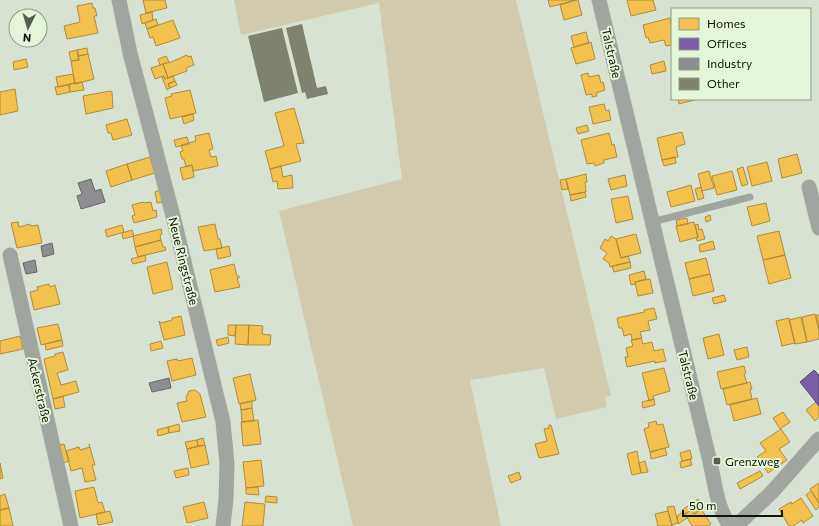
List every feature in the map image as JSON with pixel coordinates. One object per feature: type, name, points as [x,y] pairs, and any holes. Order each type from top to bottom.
[{"type":"street","name":"Neue Ringstraße","points":[[119,0],[130,53],[173,216],[223,422],[227,464],[226,499],[223,526]]},
{"type":"street","name":"Talstraße","points":[[600,0],[720,506],[730,526]]},
{"type":"street","points":[[809,187],[819,228]]},
{"type":"street","name":"Ackerstraße","points":[[10,255],[71,526]]},
{"type":"street","points":[[736,526],[772,492],[819,439]]},
{"type":"lane","points":[[652,222],[750,197]]},
{"type":"shaded area","points":[[234,0],[516,0],[611,396],[605,397],[607,407],[556,419],[544,368],[470,380],[501,526],[353,526],[279,211],[402,179],[379,3],[241,35]]},
{"type":"building: Homes","points":[[143,0],[165,0],[167,8],[146,13]]},
{"type":"building: Homes","points":[[548,0],[576,0],[550,7]]},
{"type":"building: Homes","points":[[578,0],[582,15],[564,20],[560,5]]},
{"type":"building: Homes","points":[[627,0],[653,0],[656,10],[631,16]]},
{"type":"building: Homes","points":[[92,3],[97,16],[94,16],[98,33],[67,39],[64,26],[80,22],[77,6]]},
{"type":"building: Homes","points":[[152,12],[153,20],[142,24],[140,15]]},
{"type":"building: Homes","points":[[670,18],[671,45],[666,46],[664,40],[650,43],[648,37],[646,38],[643,25]]},
{"type":"building: Homes","points":[[156,19],[158,25],[147,29],[145,23]]},
{"type":"building: Homes","points":[[173,20],[180,38],[156,46],[153,37],[150,38],[147,29]]},
{"type":"building: Homes","points":[[586,32],[589,43],[574,47],[571,36]]},
{"type":"building: Homes","points":[[591,42],[595,59],[576,64],[571,48]]},
{"type":"building: Homes","points":[[87,48],[88,54],[79,56],[77,50]]},
{"type":"building: Homes","points":[[77,50],[79,60],[71,61],[69,52]]},
{"type":"building: Homes","points":[[88,54],[94,79],[75,84],[71,61],[79,60],[78,56]]},
{"type":"building: Homes","points":[[187,55],[188,57],[191,56],[194,65],[186,68],[187,71],[168,78],[163,64]]},
{"type":"building: Homes","points":[[166,56],[169,62],[160,65],[158,59]]},
{"type":"building: Homes","points":[[26,59],[28,67],[14,70],[13,62]]},
{"type":"building: Homes","points":[[664,61],[666,71],[652,74],[650,65]]},
{"type":"building: Homes","points":[[163,64],[168,78],[165,79],[164,76],[155,79],[151,68]]},
{"type":"building: Homes","points":[[588,73],[589,77],[599,75],[601,83],[603,82],[605,90],[596,93],[597,96],[592,97],[592,94],[586,95],[581,75]]},
{"type":"building: Homes","points":[[73,74],[75,83],[58,87],[56,77]]},
{"type":"building: Homes","points":[[164,76],[165,79],[173,76],[175,81],[168,84],[170,88],[167,90],[162,77]]},
{"type":"building: Homes","points":[[175,81],[177,85],[170,88],[168,84]]},
{"type":"building: Homes","points":[[82,82],[84,90],[70,92],[69,84]]},
{"type":"building: Homes","points":[[69,85],[70,92],[57,95],[55,87]]},
{"type":"building: Homes","points":[[15,89],[18,111],[0,115],[0,92]]},
{"type":"building: Homes","points":[[190,90],[196,113],[170,119],[165,98],[172,96],[171,94]]},
{"type":"building: Homes","points":[[110,91],[112,92],[113,108],[86,114],[83,96]]},
{"type":"building: Homes","points":[[678,100],[694,100],[679,104]]},
{"type":"building: Homes","points":[[604,104],[606,111],[609,110],[611,120],[593,124],[589,107]]},
{"type":"building: Homes","points":[[294,108],[304,143],[296,144],[301,161],[270,169],[265,151],[284,146],[275,113]]},
{"type":"building: Homes","points":[[193,114],[194,120],[184,124],[182,117]]},
{"type":"building: Homes","points":[[127,119],[132,135],[113,140],[111,133],[108,133],[106,125]]},
{"type":"building: Homes","points":[[587,125],[589,131],[578,134],[576,128]]},
{"type":"building: Homes","points":[[682,132],[685,144],[676,147],[678,157],[662,160],[657,138]]},
{"type":"building: Homes","points":[[209,133],[213,149],[209,150],[211,157],[216,156],[218,166],[193,171],[192,165],[186,167],[184,159],[182,159],[180,152],[183,151],[181,145],[196,141],[195,136]]},
{"type":"building: Homes","points":[[609,133],[612,145],[614,144],[617,157],[604,160],[604,163],[595,166],[594,163],[587,164],[581,140]]},
{"type":"building: Homes","points":[[187,137],[189,144],[176,147],[174,140]]},
{"type":"building: Homes","points":[[797,154],[802,173],[782,178],[778,159]]},
{"type":"building: Homes","points":[[150,157],[155,173],[132,180],[127,164]]},
{"type":"building: Homes","points":[[675,157],[676,163],[664,166],[662,160]]},
{"type":"building: Homes","points":[[767,162],[772,181],[752,186],[747,167]]},
{"type":"building: Homes","points":[[127,164],[132,180],[111,187],[106,171]]},
{"type":"building: Homes","points":[[192,165],[194,177],[183,180],[180,168]]},
{"type":"building: Homes","points":[[281,166],[283,177],[292,175],[293,188],[278,189],[277,181],[273,182],[270,169]]},
{"type":"building: Homes","points":[[743,167],[748,184],[742,186],[737,169]]},
{"type":"building: Homes","points":[[709,171],[714,188],[702,191],[698,174]]},
{"type":"building: Homes","points":[[732,171],[737,190],[717,195],[712,176]]},
{"type":"building: Homes","points":[[586,174],[586,192],[570,195],[566,179]]},
{"type":"building: Homes","points":[[625,175],[627,186],[611,190],[608,179]]},
{"type":"building: Homes","points":[[566,179],[568,189],[562,190],[560,180]]},
{"type":"building: Homes","points":[[691,185],[695,201],[671,207],[667,192]]},
{"type":"building: Homes","points":[[701,187],[704,198],[698,200],[695,189]]},
{"type":"building: Homes","points":[[160,190],[163,202],[157,203],[155,192]]},
{"type":"building: Homes","points":[[585,192],[586,197],[571,201],[570,195]]},
{"type":"building: Homes","points":[[628,196],[633,219],[616,223],[611,199]]},
{"type":"building: Homes","points":[[143,202],[151,202],[153,211],[156,210],[157,217],[134,223],[132,216],[135,215],[132,205]]},
{"type":"building: Homes","points":[[766,203],[770,221],[752,226],[747,207]]},
{"type":"building: Homes","points":[[710,215],[711,220],[706,222],[705,217]]},
{"type":"building: Homes","points":[[687,218],[688,224],[677,226],[676,220]]},
{"type":"building: Homes","points":[[18,222],[19,227],[30,224],[31,226],[38,225],[42,243],[17,248],[11,223]]},
{"type":"building: Homes","points":[[694,222],[698,237],[680,242],[676,226]]},
{"type":"building: Homes","points":[[215,224],[218,239],[220,239],[222,248],[204,251],[198,227]]},
{"type":"building: Homes","points":[[698,224],[699,230],[702,229],[705,239],[697,241],[696,238],[698,237],[695,225]]},
{"type":"building: Homes","points":[[122,225],[124,232],[107,237],[105,230]]},
{"type":"building: Homes","points":[[161,229],[161,240],[135,247],[133,236]]},
{"type":"building: Homes","points":[[132,230],[134,236],[123,239],[122,233]]},
{"type":"building: Homes","points":[[779,231],[785,255],[763,260],[757,236]]},
{"type":"building: Homes","points":[[636,234],[641,253],[621,258],[616,239]]},
{"type":"building: Homes","points":[[611,236],[616,239],[621,258],[628,256],[630,262],[610,267],[609,263],[603,259],[607,253],[600,248],[605,239],[608,241]]},
{"type":"building: Homes","points":[[161,240],[163,247],[165,247],[166,250],[138,257],[135,247]]},
{"type":"building: Homes","points":[[713,241],[715,249],[700,252],[699,245]]},
{"type":"building: Homes","points":[[229,246],[231,256],[218,259],[216,249]]},
{"type":"building: Homes","points":[[145,255],[146,261],[133,264],[131,259]]},
{"type":"building: Homes","points":[[785,255],[791,278],[769,284],[763,260]]},
{"type":"building: Homes","points":[[706,258],[710,274],[689,279],[685,263]]},
{"type":"building: Homes","points":[[167,262],[173,289],[153,294],[147,267]]},
{"type":"building: Homes","points":[[630,262],[631,268],[614,272],[612,266]]},
{"type":"building: Homes","points":[[234,264],[237,276],[239,276],[239,278],[237,278],[240,287],[215,292],[210,270]]},
{"type":"building: Homes","points":[[644,271],[646,279],[635,282],[635,284],[631,285],[629,275]]},
{"type":"building: Homes","points":[[710,274],[714,291],[693,296],[689,279]]},
{"type":"building: Homes","points":[[650,279],[653,293],[638,296],[635,282]]},
{"type":"building: Homes","points":[[49,284],[50,287],[55,285],[60,304],[34,310],[30,292],[38,290],[37,287]]},
{"type":"building: Homes","points":[[724,295],[726,301],[714,304],[712,298]]},
{"type":"building: Homes","points":[[654,308],[657,319],[648,321],[650,330],[640,332],[642,338],[632,340],[631,334],[624,336],[622,328],[619,328],[617,318],[644,312],[644,310]]},
{"type":"building: Homes","points":[[815,314],[819,331],[819,339],[807,342],[802,317]]},
{"type":"building: Homes","points":[[816,315],[819,315],[819,330]]},
{"type":"building: Homes","points":[[181,316],[185,335],[164,340],[159,321],[161,323]]},
{"type":"building: Homes","points":[[801,317],[807,342],[795,344],[789,320]]},
{"type":"building: Homes","points":[[789,318],[795,343],[782,346],[776,321]]},
{"type":"building: Homes","points":[[58,324],[62,340],[41,345],[37,328]]},
{"type":"building: Homes","points":[[228,325],[236,325],[235,336],[228,335]]},
{"type":"building: Homes","points":[[236,325],[249,325],[248,345],[235,344]]},
{"type":"building: Homes","points":[[249,325],[263,326],[262,334],[271,335],[270,345],[248,345]]},
{"type":"building: Homes","points":[[719,334],[724,355],[708,359],[703,338]]},
{"type":"building: Homes","points":[[20,336],[23,349],[0,354],[0,341]]},
{"type":"building: Homes","points":[[228,337],[229,343],[218,346],[216,340]]},
{"type":"building: Homes","points":[[641,338],[643,344],[652,342],[654,351],[663,349],[666,361],[655,363],[655,361],[627,367],[625,357],[628,357],[626,348],[633,346],[631,340]]},
{"type":"building: Homes","points":[[62,340],[63,346],[46,350],[45,344]]},
{"type":"building: Homes","points":[[161,341],[163,348],[151,351],[150,344]]},
{"type":"building: Homes","points":[[747,347],[749,357],[737,360],[734,350]]},
{"type":"building: Homes","points":[[63,352],[68,370],[57,373],[61,385],[76,381],[79,392],[53,399],[44,359]]},
{"type":"building: Homes","points":[[192,358],[196,375],[172,381],[167,361],[177,359],[178,361]]},
{"type":"building: Homes","points":[[744,366],[746,373],[744,374],[747,383],[721,389],[717,372]]},
{"type":"building: Homes","points":[[664,368],[670,391],[653,396],[654,399],[649,401],[642,373]]},
{"type":"building: Homes","points":[[250,374],[256,400],[239,404],[233,378]]},
{"type":"building: Homes","points":[[750,382],[752,399],[727,405],[723,389]]},
{"type":"building: Homes","points":[[195,390],[200,394],[206,417],[182,422],[177,403],[187,401],[186,397],[189,391]]},
{"type":"building: Homes","points":[[63,396],[65,407],[55,409],[53,399]]},
{"type":"building: Homes","points":[[757,398],[761,414],[734,421],[730,405]]},
{"type":"building: Homes","points":[[654,399],[655,405],[643,408],[642,402]]},
{"type":"building: Homes","points":[[252,401],[252,408],[241,410],[240,404]]},
{"type":"building: Homes","points":[[816,402],[819,406],[819,417],[815,421],[806,410]]},
{"type":"building: Homes","points":[[252,408],[254,421],[242,422],[241,410]]},
{"type":"building: Homes","points":[[783,412],[790,422],[780,429],[773,418]]},
{"type":"building: Homes","points":[[258,420],[261,444],[243,446],[241,422]]},
{"type":"building: Homes","points":[[656,421],[657,425],[663,424],[669,447],[650,452],[644,429],[649,427],[648,423]]},
{"type":"building: Homes","points":[[179,424],[180,431],[169,433],[168,427]]},
{"type":"building: Homes","points":[[549,425],[551,425],[559,454],[539,458],[535,444],[547,441],[544,429],[549,428]]},
{"type":"building: Homes","points":[[168,427],[169,433],[158,436],[157,430]]},
{"type":"building: Homes","points":[[781,429],[790,442],[779,449],[787,460],[768,473],[757,457],[766,451],[760,443]]},
{"type":"building: Homes","points":[[203,438],[205,445],[198,446],[197,440]]},
{"type":"building: Homes","points":[[197,440],[198,446],[187,449],[185,442]]},
{"type":"building: Homes","points":[[64,444],[69,461],[63,463],[59,445]]},
{"type":"building: Homes","points":[[205,445],[209,464],[191,468],[187,449]]},
{"type":"building: Homes","points":[[79,447],[80,450],[90,447],[95,465],[92,465],[96,480],[85,482],[82,468],[71,471],[66,451]]},
{"type":"building: Homes","points":[[665,448],[667,455],[651,459],[650,452]]},
{"type":"building: Homes","points":[[690,450],[692,459],[682,461],[680,453]]},
{"type":"building: Homes","points":[[637,451],[641,473],[632,475],[627,454]]},
{"type":"building: Homes","points":[[690,459],[692,465],[681,468],[680,462]]},
{"type":"building: Homes","points":[[261,460],[264,486],[246,488],[243,462]]},
{"type":"building: Homes","points":[[645,461],[648,472],[641,473],[639,463]]},
{"type":"building: Homes","points":[[0,463],[3,478],[0,479]]},
{"type":"building: Homes","points":[[188,468],[189,475],[176,478],[174,471]]},
{"type":"building: Homes","points":[[760,471],[763,476],[740,489],[737,483]]},
{"type":"building: Homes","points":[[519,472],[521,479],[511,483],[508,476]]},
{"type":"building: Homes","points":[[819,483],[819,503],[810,489]]},
{"type":"building: Homes","points":[[94,487],[98,503],[102,502],[105,512],[80,518],[75,491]]},
{"type":"building: Homes","points":[[258,487],[259,495],[246,494],[246,488]]},
{"type":"building: Homes","points":[[811,491],[819,503],[819,507],[816,510],[806,495]]},
{"type":"building: Homes","points":[[5,494],[9,508],[0,510],[0,496]]},
{"type":"building: Homes","points":[[266,496],[277,497],[277,503],[265,502]]},
{"type":"building: Homes","points":[[801,498],[813,516],[803,523],[802,520],[793,526],[789,526],[779,509],[791,502],[792,504]]},
{"type":"building: Homes","points":[[698,499],[704,508],[694,514],[691,510],[685,514],[682,510]]},
{"type":"building: Homes","points":[[204,502],[208,518],[187,523],[183,507]]},
{"type":"building: Homes","points":[[245,502],[265,504],[263,526],[242,526]]},
{"type":"building: Homes","points":[[674,506],[678,523],[672,525],[667,507]]},
{"type":"building: Homes","points":[[9,508],[13,526],[0,526],[0,510]]},
{"type":"building: Homes","points":[[701,509],[711,524],[708,526],[692,526],[685,514],[691,510],[694,514]]},
{"type":"building: Homes","points":[[110,511],[113,522],[98,525],[96,514]]},
{"type":"building: Homes","points":[[668,511],[672,526],[658,526],[655,514]]},
{"type":"building: Homes","points":[[683,512],[687,518],[678,524],[677,516]]},
{"type":"building: Offices","points":[[814,370],[819,375],[819,406],[800,382]]},
{"type":"building: Industry","points":[[91,179],[95,191],[101,189],[105,202],[81,209],[77,196],[82,194],[78,183]]},
{"type":"building: Industry","points":[[52,243],[54,254],[43,257],[41,246]]},
{"type":"building: Industry","points":[[35,260],[37,272],[26,274],[23,263]]},
{"type":"building: Industry","points":[[169,378],[171,388],[152,392],[149,383]]},
{"type":"building: Other","points":[[302,24],[317,88],[326,86],[328,94],[307,99],[305,92],[302,93],[286,28]]},
{"type":"building: Other","points":[[282,28],[298,93],[264,102],[248,36]]},
{"type":"place","name":"Grenzweg","points":[[717,461]]}]
